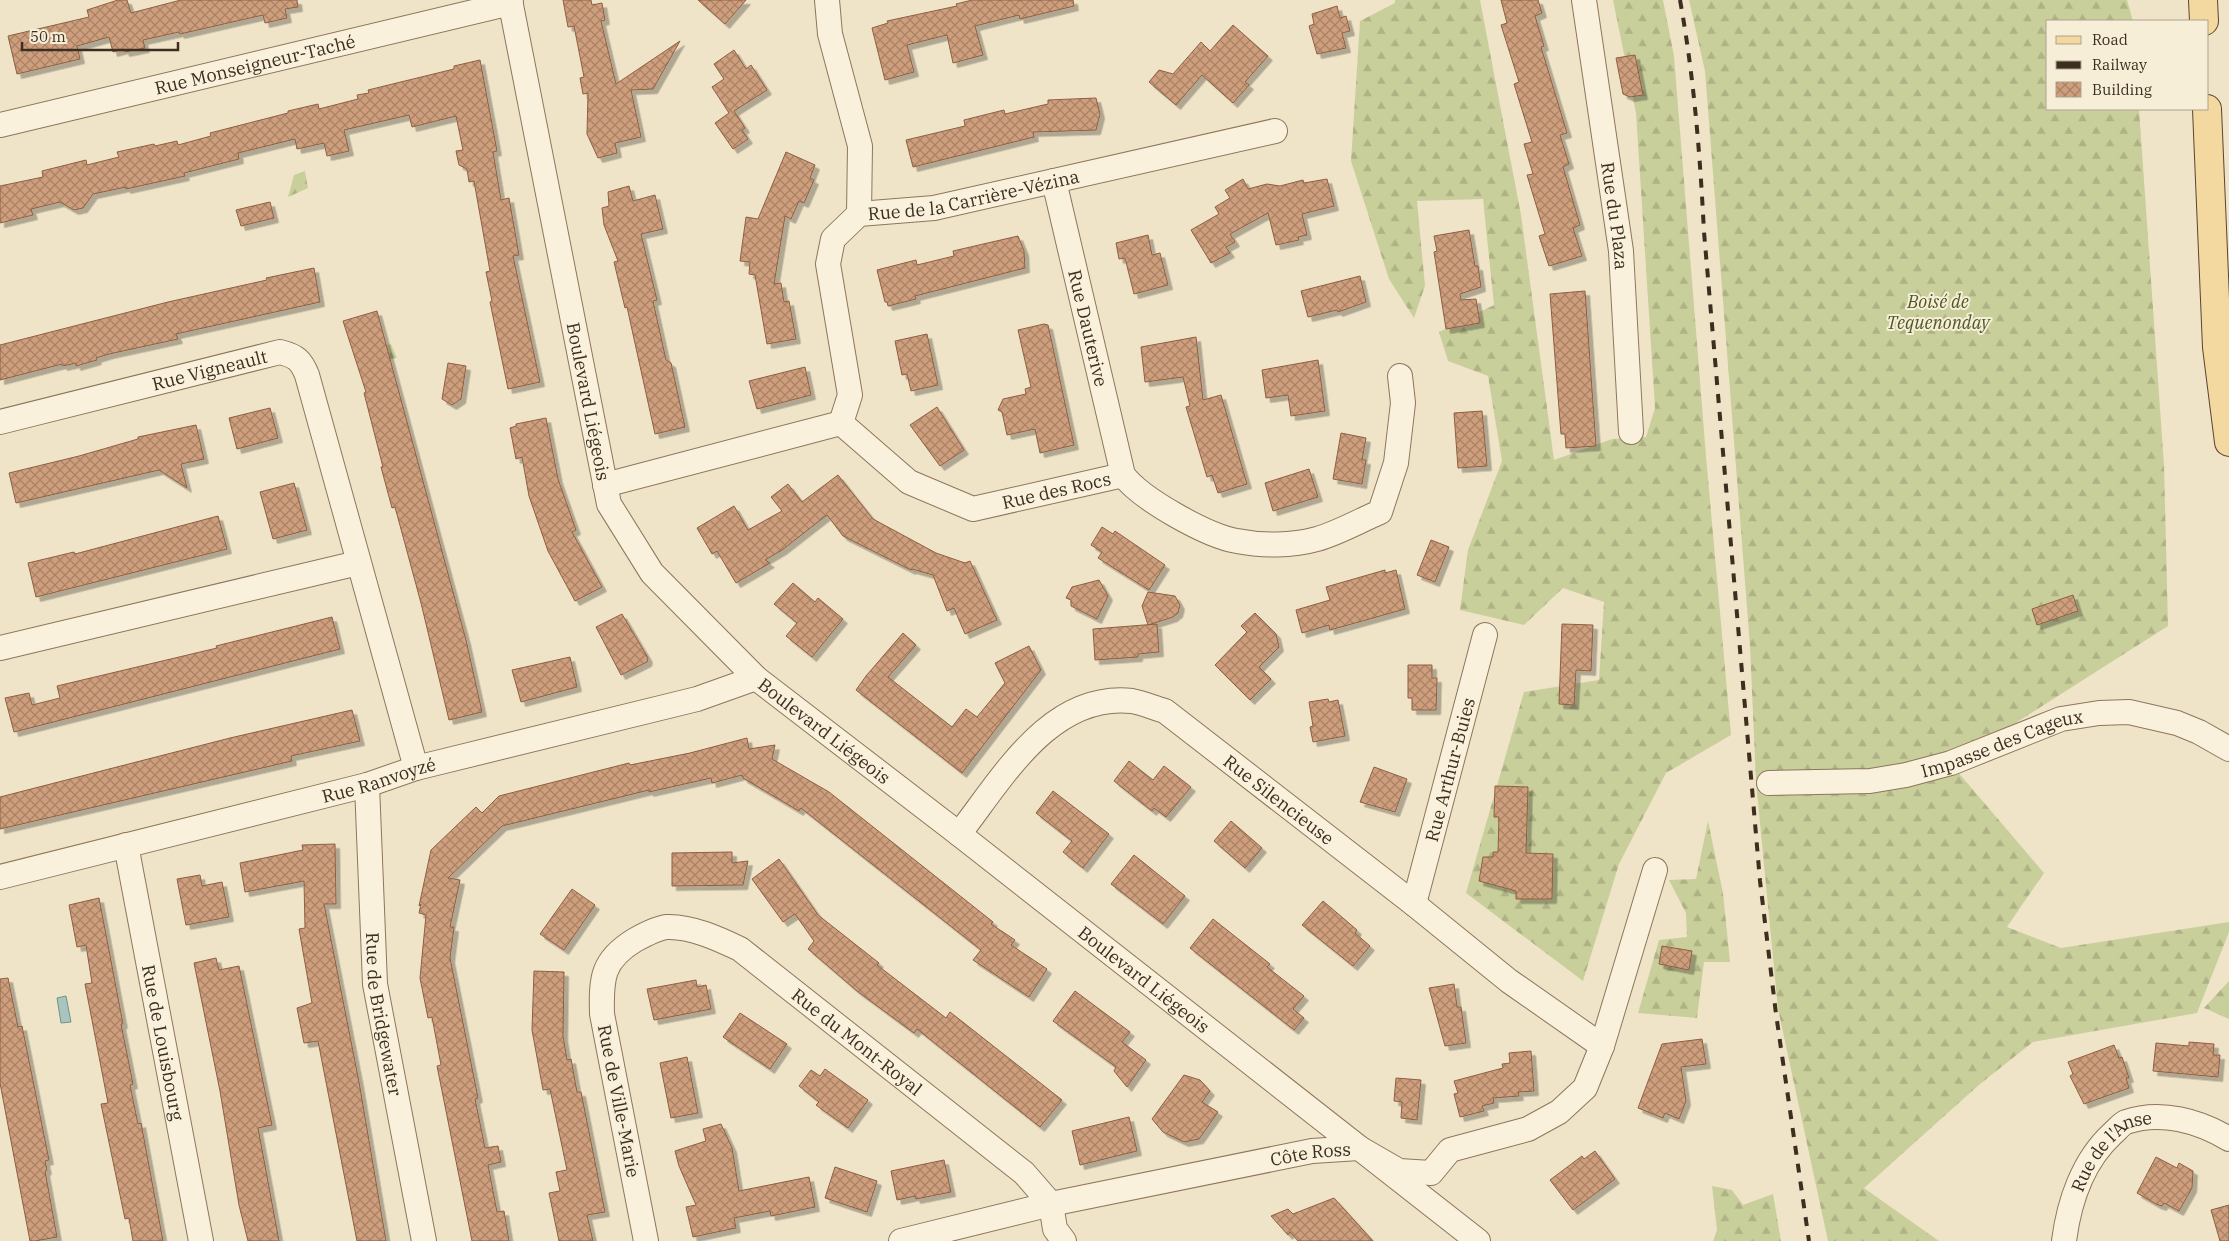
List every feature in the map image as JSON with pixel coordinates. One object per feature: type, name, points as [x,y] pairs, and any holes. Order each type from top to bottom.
[{"type":"main road","points":[[2203,0],[2204,20]]},
{"type":"main road","points":[[2207,110],[2217,347],[2229,442]]},
{"type":"street","points":[[828,0],[830,34],[860,146],[859,214]]},
{"type":"street","name":"Rue du Plaza","points":[[1584,0],[1621,251],[1631,432]]},
{"type":"street","name":"Rue Monseigneur-Taché","points":[[0,126],[511,2]]},
{"type":"street","name":"Boulevard Liégeois","points":[[511,2],[609,504],[652,574],[756,678],[959,834],[1478,1241]]},
{"type":"street","name":"Rue de la Carrière-Vézina","points":[[840,423],[850,394],[828,264],[832,239],[859,214],[934,208],[1275,131]]},
{"type":"street","name":"Rue Dauterive","points":[[1054,181],[1122,475]]},
{"type":"street","name":"Rue Vigneault","points":[[0,422],[280,352],[294,355],[302,363],[307,375],[416,768]]},
{"type":"street","name":"Rue des Rocs","points":[[840,423],[909,482],[973,509],[1122,475],[1131,486],[1183,520],[1235,541],[1273,545],[1316,539],[1380,512],[1396,463],[1403,403],[1400,376]]},
{"type":"street","points":[[605,485],[840,423]]},
{"type":"street","points":[[0,648],[358,563]]},
{"type":"street","name":"Rue Arthur-Buies","points":[[1414,904],[1485,635]]},
{"type":"street","name":"Rue Ranvoyzé","points":[[0,877],[367,785],[416,768],[688,701],[756,678]]},
{"type":"street","name":"Rue Silencieuse","points":[[959,834],[1024,749],[1048,726],[1088,704],[1132,701],[1165,711],[1414,904],[1509,981],[1602,1046]]},
{"type":"street","name":"Impasse des Cageux","points":[[1769,783],[1870,781],[1906,775],[1951,764],[2061,719],[2099,713],[2129,712],[2177,723],[2199,732],[2229,749]]},
{"type":"street","name":"Rue de Bridgewater","points":[[367,785],[375,984],[424,1241]]},
{"type":"street","name":"Rue de Louisbourg","points":[[126,845],[201,1241]]},
{"type":"street","name":"Côte Ross","points":[[901,1241],[1051,1204],[1312,1151],[1359,1148],[1399,1171],[1431,1173],[1450,1150],[1528,1129],[1559,1112],[1585,1088],[1602,1046],[1655,870]]},
{"type":"street","name":"Rue du Mont-Royal","points":[[609,961],[623,948],[644,935],[667,927],[693,931],[740,949],[1024,1173],[1051,1204]]},
{"type":"street","name":"Rue de Ville-Marie","points":[[609,961],[601,985],[602,1014],[646,1241]]},
{"type":"street","name":"Rue de l'Anse","points":[[2064,1241],[2077,1187],[2097,1148],[2125,1122],[2167,1116],[2209,1128],[2229,1139]]},
{"type":"street","points":[[1051,1204],[1055,1229],[1064,1241]]},
{"type":"green space","points":[[1395,0],[1480,0],[1521,215],[1554,460],[1612,439],[1646,437],[1655,408],[1636,113],[1613,0],[1663,0],[1674,56],[1706,456],[1731,735],[1666,773],[1619,864],[1583,981],[1466,893],[1524,692],[1599,680],[1604,602],[1563,588],[1524,625],[1460,610],[1468,550],[1502,461],[1488,376],[1448,361],[1439,332],[1494,305],[1483,199],[1417,201],[1425,286],[1414,318],[1389,279],[1351,161],[1360,21],[1395,3]]},
{"type":"green space","name":"Boisé de Tequenonday","points":[[1689,0],[2127,0],[2133,20],[2046,20],[2046,110],[2139,110],[2164,465],[2168,626],[1951,764],[2044,873],[2007,927],[2061,948],[2229,922],[2229,932],[2197,1013],[2033,1042],[1980,1084],[1864,1188],[1939,1241],[1828,1241],[1778,1009],[1756,782],[1750,646],[1705,71]]},
{"type":"green space","points":[[305,171],[308,188],[288,197],[294,175]]},
{"type":"green space","points":[[391,344],[397,358],[378,361],[372,349]]},
{"type":"green space","points":[[1708,821],[1723,893],[1730,962],[1704,962],[1697,1018],[1638,1013],[1659,940],[1687,937],[1686,913],[1669,880],[1696,879]]},
{"type":"green space","points":[[2229,981],[2229,1019],[2204,1008]]},
{"type":"green space","points":[[1712,1186],[1732,1190],[1743,1205],[1773,1194],[1781,1241],[1713,1241],[1717,1230]]},
{"type":"water","points":[[66,996],[71,1022],[61,1023],[57,998]]},
{"type":"building","points":[[118,0],[127,0],[131,13],[181,0],[297,0],[298,7],[285,9],[287,18],[265,23],[263,15],[180,34],[179,32],[143,40],[145,48],[125,52],[124,49],[113,52],[109,37],[77,46],[80,59],[17,74],[8,36],[89,17],[87,10]]},
{"type":"building","points":[[563,0],[591,0],[592,5],[602,3],[605,20],[601,21],[616,84],[680,41],[653,89],[631,90],[641,137],[615,143],[617,153],[598,158],[587,134],[588,93],[583,94],[580,78],[584,77],[574,26],[568,27]]},
{"type":"building","points":[[698,0],[746,0],[725,24]]},
{"type":"building","points":[[972,0],[1073,0],[1074,6],[1020,19],[1019,15],[975,26],[983,55],[953,63],[947,35],[907,45],[914,72],[885,80],[872,28],[888,23],[887,21],[957,6],[956,4]]},
{"type":"building","points":[[1501,0],[1538,0],[1542,13],[1535,16],[1544,46],[1541,47],[1567,133],[1560,135],[1569,164],[1563,167],[1580,225],[1573,228],[1582,256],[1549,266],[1539,236],[1545,234],[1527,175],[1533,174],[1524,144],[1532,142],[1514,84],[1519,82],[1501,25],[1507,23]]},
{"type":"building","points":[[1337,6],[1340,18],[1346,16],[1350,31],[1342,33],[1346,48],[1317,54],[1309,26],[1314,24],[1312,14]]},
{"type":"building","points":[[1233,25],[1268,56],[1245,82],[1249,85],[1233,103],[1202,75],[1176,105],[1149,82],[1159,70],[1173,74],[1201,42],[1210,51]]},
{"type":"building","points":[[734,50],[746,69],[751,65],[767,90],[734,111],[745,128],[742,130],[748,139],[733,149],[715,123],[729,113],[712,87],[724,79],[714,64]]},
{"type":"building","points":[[1635,55],[1643,95],[1630,97],[1623,94],[1616,58]]},
{"type":"building","points":[[480,60],[497,151],[493,152],[501,200],[509,198],[519,255],[513,256],[540,382],[508,389],[490,302],[492,301],[486,272],[490,271],[474,181],[469,182],[467,169],[459,165],[456,151],[463,150],[456,116],[412,127],[409,115],[344,130],[349,151],[327,156],[324,143],[297,149],[295,139],[238,153],[239,159],[184,173],[185,176],[93,194],[83,208],[74,210],[60,202],[31,209],[33,215],[0,223],[0,186],[43,177],[42,171],[86,160],[87,165],[119,157],[117,152],[154,144],[155,146],[177,141],[178,145],[211,136],[210,133],[288,113],[288,111],[318,104],[319,109],[358,99],[357,95],[369,93],[368,90],[454,69],[454,66]]},
{"type":"building","points":[[1096,98],[1100,114],[1096,130],[1033,132],[1034,137],[913,167],[906,140],[965,126],[964,120],[1004,110],[1005,114],[1048,104],[1048,100]]},
{"type":"building","points":[[786,152],[815,165],[810,178],[814,180],[804,203],[799,201],[791,219],[785,216],[774,284],[781,283],[784,302],[789,301],[796,339],[767,344],[755,275],[749,274],[750,262],[740,261],[746,217],[758,219]]},
{"type":"building","points":[[1243,179],[1248,189],[1267,184],[1280,186],[1303,180],[1304,183],[1327,179],[1334,206],[1302,214],[1307,235],[1298,237],[1299,240],[1276,245],[1268,213],[1230,234],[1235,242],[1226,247],[1230,253],[1211,263],[1191,230],[1219,214],[1215,207],[1230,198],[1225,190]]},
{"type":"building","points":[[629,186],[633,201],[655,195],[663,229],[641,234],[657,300],[653,301],[666,360],[671,363],[685,427],[655,434],[627,307],[625,308],[614,262],[618,261],[604,225],[602,208],[609,206],[608,192]]},
{"type":"building","points":[[270,202],[274,218],[241,226],[236,210]]},
{"type":"building","points":[[1469,230],[1475,266],[1478,266],[1481,287],[1460,294],[1461,300],[1476,299],[1480,323],[1446,329],[1434,252],[1437,251],[1434,236]]},
{"type":"building","points":[[1148,235],[1152,255],[1160,253],[1168,285],[1134,294],[1125,258],[1119,259],[1116,243]]},
{"type":"building","points":[[1018,236],[1024,251],[1025,268],[915,296],[916,299],[888,306],[887,302],[885,302],[877,270],[916,260],[917,265],[954,256],[953,251]]},
{"type":"building","points":[[314,268],[320,302],[176,334],[178,339],[109,354],[96,358],[97,360],[76,366],[76,363],[63,366],[62,364],[0,380],[0,345],[168,302]]},
{"type":"building","points":[[1360,276],[1366,302],[1338,312],[1337,310],[1308,317],[1301,291]]},
{"type":"building","points":[[1585,291],[1596,446],[1566,448],[1565,434],[1561,434],[1550,294]]},
{"type":"building","points":[[377,311],[466,640],[482,712],[449,720],[421,603],[395,507],[392,508],[381,467],[383,467],[364,393],[366,392],[343,321]]},
{"type":"building","points":[[1044,324],[1048,325],[1074,445],[1040,453],[1035,429],[1007,435],[1002,412],[998,410],[1003,399],[1026,394],[1025,389],[1031,387],[1018,330]]},
{"type":"building","points":[[927,334],[938,385],[911,391],[907,374],[902,375],[895,341]]},
{"type":"building","points":[[1196,337],[1203,400],[1221,395],[1247,484],[1218,493],[1212,475],[1207,477],[1186,407],[1190,406],[1183,377],[1145,382],[1141,347]]},
{"type":"building","points":[[1318,360],[1325,411],[1291,416],[1288,395],[1266,398],[1262,370]]},
{"type":"building","points":[[448,363],[466,366],[461,399],[452,405],[442,399]]},
{"type":"building","points":[[805,367],[811,395],[757,409],[749,381]]},
{"type":"building","points":[[937,407],[964,450],[940,466],[910,425]]},
{"type":"building","points":[[270,408],[278,438],[237,449],[229,418]]},
{"type":"building","points":[[1482,411],[1487,466],[1458,468],[1454,413]]},
{"type":"building","points":[[546,418],[558,479],[576,530],[572,532],[602,587],[575,601],[548,551],[529,496],[522,457],[516,459],[510,428],[516,426],[516,424]]},
{"type":"building","points":[[196,425],[204,459],[181,464],[187,488],[159,470],[16,503],[9,473],[79,456],[138,439],[138,437]]},
{"type":"building","points":[[1341,433],[1366,438],[1362,460],[1366,460],[1362,484],[1333,479]]},
{"type":"building","points":[[1309,469],[1318,497],[1273,511],[1265,483]]},
{"type":"building","points":[[838,475],[873,519],[936,553],[965,563],[970,561],[997,620],[965,634],[954,608],[947,611],[933,575],[911,570],[843,536],[827,515],[782,550],[765,560],[770,563],[736,583],[717,551],[712,554],[697,528],[734,506],[748,530],[782,511],[771,497],[788,484],[802,502]]},
{"type":"building","points":[[294,483],[307,530],[273,539],[260,492]]},
{"type":"building","points":[[218,516],[227,549],[36,597],[28,563],[74,552],[75,554]]},
{"type":"building","points":[[1102,527],[1113,534],[1115,531],[1165,565],[1149,590],[1098,558],[1102,552],[1091,545]]},
{"type":"building","points":[[1431,540],[1449,547],[1435,582],[1417,575]]},
{"type":"building","points":[[1385,570],[1385,573],[1396,570],[1405,609],[1330,630],[1329,625],[1302,633],[1296,610],[1330,600],[1326,587]]},
{"type":"building","points":[[1099,580],[1108,596],[1097,619],[1071,606],[1071,600],[1066,598],[1072,587]]},
{"type":"building","points":[[793,583],[815,602],[818,598],[843,619],[812,657],[786,636],[797,623],[774,604]]},
{"type":"building","points":[[1148,592],[1175,596],[1180,605],[1178,613],[1173,617],[1148,625],[1142,606]]},
{"type":"building","points":[[2073,595],[2078,611],[2037,625],[2032,609]]},
{"type":"building","points":[[1255,613],[1276,634],[1279,647],[1259,667],[1271,679],[1250,700],[1215,665],[1247,632],[1241,626]]},
{"type":"building","points":[[622,614],[648,658],[647,662],[621,675],[596,627]]},
{"type":"building","points":[[332,617],[340,649],[14,732],[5,698],[29,693],[32,705],[60,698],[57,686],[217,648],[216,646]]},
{"type":"building","points":[[1157,624],[1159,652],[1138,654],[1138,657],[1095,660],[1093,629]]},
{"type":"building","points":[[1562,624],[1593,625],[1591,671],[1576,670],[1574,705],[1559,704]]},
{"type":"building","points":[[903,633],[916,645],[888,677],[952,727],[966,709],[977,717],[1005,683],[995,663],[1029,646],[1041,670],[962,773],[856,690]]},
{"type":"building","points":[[570,657],[577,687],[521,702],[512,670]]},
{"type":"building","points":[[1408,665],[1432,665],[1432,678],[1437,678],[1436,710],[1412,710],[1412,698],[1408,698]]},
{"type":"building","points":[[1328,699],[1329,702],[1338,700],[1345,736],[1313,742],[1310,727],[1313,726],[1309,702]]},
{"type":"building","points":[[352,710],[360,741],[291,756],[292,761],[0,829],[0,797],[230,738]]},
{"type":"building","points":[[747,738],[749,749],[775,745],[772,759],[829,792],[993,922],[991,924],[1015,940],[1011,945],[1047,969],[1029,997],[973,960],[981,950],[801,808],[799,811],[743,778],[742,775],[712,783],[711,778],[649,792],[649,790],[502,826],[448,878],[460,880],[450,927],[454,927],[450,958],[478,1098],[475,1099],[485,1148],[498,1146],[501,1162],[488,1165],[497,1212],[504,1211],[509,1241],[472,1241],[437,1066],[441,1065],[432,1017],[428,1018],[420,978],[426,915],[419,913],[421,904],[419,906],[431,850],[476,807],[482,813],[499,796],[629,763],[630,765],[690,753]]},
{"type":"building","points":[[1129,761],[1153,780],[1164,766],[1191,787],[1166,817],[1154,808],[1152,811],[1114,781]]},
{"type":"building","points":[[1374,767],[1407,779],[1395,812],[1360,802]]},
{"type":"building","points":[[1495,786],[1528,787],[1526,853],[1553,854],[1552,899],[1516,899],[1516,891],[1479,881],[1483,857],[1493,857],[1493,852],[1498,852],[1499,817],[1494,817]]},
{"type":"building","points":[[1053,791],[1109,834],[1083,868],[1063,852],[1072,841],[1036,813]]},
{"type":"building","points":[[1231,821],[1262,848],[1245,868],[1214,841]]},
{"type":"building","points":[[335,844],[336,904],[324,904],[359,1082],[386,1241],[357,1241],[318,1041],[304,1043],[297,1008],[312,1003],[299,929],[305,928],[304,881],[245,892],[240,863],[303,850],[302,845]]},
{"type":"building","points":[[732,852],[732,863],[748,861],[743,885],[672,886],[672,853]]},
{"type":"building","points":[[1134,855],[1185,896],[1163,924],[1111,884]]},
{"type":"building","points":[[779,859],[818,915],[879,963],[877,965],[946,1018],[950,1012],[1062,1100],[1040,1127],[917,1029],[914,1033],[857,991],[808,949],[814,941],[795,914],[783,922],[752,879]]},
{"type":"building","points":[[200,875],[202,886],[222,882],[229,917],[186,925],[177,879]]},
{"type":"building","points":[[572,889],[595,905],[564,950],[540,934]]},
{"type":"building","points":[[99,898],[133,1084],[130,1085],[138,1124],[141,1123],[163,1241],[133,1241],[129,1218],[125,1219],[101,1104],[108,1103],[85,984],[92,983],[86,945],[77,947],[69,905]]},
{"type":"building","points":[[1323,901],[1357,930],[1355,933],[1370,946],[1353,966],[1302,925]]},
{"type":"building","points":[[1213,919],[1270,964],[1267,967],[1304,996],[1293,1009],[1304,1018],[1294,1030],[1190,948]]},
{"type":"building","points":[[1662,946],[1692,951],[1689,970],[1659,964]]},
{"type":"building","points":[[216,958],[219,970],[239,966],[272,1125],[258,1128],[279,1241],[248,1241],[239,1205],[220,1091],[194,963]]},
{"type":"building","points":[[534,971],[564,972],[563,1036],[567,1060],[571,1059],[577,1092],[581,1092],[605,1212],[587,1215],[593,1241],[559,1241],[549,1193],[560,1191],[556,1172],[567,1170],[550,1089],[543,1090],[532,1030]]},
{"type":"building","points":[[8,978],[18,1027],[22,1026],[49,1160],[45,1161],[47,1170],[45,1171],[57,1237],[35,1241],[30,1241],[0,1083],[0,979]]},
{"type":"building","points":[[696,980],[697,987],[706,985],[711,1009],[654,1020],[647,989]]},
{"type":"building","points":[[1454,984],[1457,1007],[1461,1007],[1466,1043],[1445,1046],[1429,988]]},
{"type":"building","points":[[1075,991],[1130,1032],[1122,1042],[1146,1060],[1127,1087],[1114,1071],[1116,1067],[1053,1021]]},
{"type":"building","points":[[740,1013],[787,1044],[770,1069],[723,1037]]},
{"type":"building","points":[[1702,1039],[1706,1064],[1681,1067],[1686,1101],[1679,1119],[1665,1113],[1663,1118],[1638,1108],[1662,1044]]},
{"type":"building","points":[[2189,1042],[2214,1044],[2213,1055],[2220,1055],[2218,1077],[2153,1071],[2156,1043],[2189,1046]]},
{"type":"building","points":[[2114,1045],[2119,1058],[2122,1057],[2129,1078],[2126,1078],[2129,1088],[2084,1104],[2070,1076],[2073,1074],[2068,1062]]},
{"type":"building","points":[[1531,1051],[1534,1091],[1518,1092],[1519,1096],[1493,1098],[1494,1103],[1482,1106],[1484,1111],[1460,1117],[1454,1094],[1458,1093],[1454,1081],[1503,1068],[1502,1064],[1510,1063],[1509,1053]]},
{"type":"building","points":[[687,1057],[698,1113],[671,1118],[660,1063]]},
{"type":"building","points":[[825,1069],[868,1100],[848,1128],[816,1105],[819,1102],[799,1086],[811,1070],[820,1076]]},
{"type":"building","points":[[1184,1075],[1200,1080],[1210,1091],[1202,1102],[1218,1112],[1199,1139],[1184,1142],[1163,1132],[1152,1119]]},
{"type":"building","points":[[1396,1078],[1421,1080],[1417,1120],[1401,1118],[1402,1102],[1394,1101]]},
{"type":"building","points":[[1129,1117],[1137,1151],[1080,1165],[1072,1131]]},
{"type":"building","points":[[721,1124],[732,1148],[739,1191],[809,1177],[815,1207],[771,1216],[770,1211],[734,1218],[736,1228],[693,1237],[686,1207],[696,1205],[679,1166],[675,1151],[706,1141],[703,1129]]},
{"type":"building","points":[[1595,1151],[1615,1179],[1573,1210],[1550,1180],[1582,1156],[1584,1159]]},
{"type":"building","points":[[2156,1157],[2177,1168],[2179,1163],[2193,1171],[2192,1188],[2179,1211],[2164,1203],[2162,1206],[2156,1204],[2137,1193]]},
{"type":"building","points":[[944,1160],[951,1192],[916,1199],[915,1196],[897,1200],[891,1171]]},
{"type":"building","points":[[835,1167],[877,1181],[867,1212],[825,1198]]},
{"type":"building","points":[[1334,1198],[1373,1241],[1298,1241],[1290,1232],[1288,1235],[1271,1216],[1288,1209],[1293,1214]]},
{"type":"building","points":[[2229,1205],[2229,1241],[2220,1241],[2211,1210]]},
{"type":"railway","points":[[1680,0],[1696,116],[1704,232],[1760,881],[1776,1014],[1809,1241]]}]
